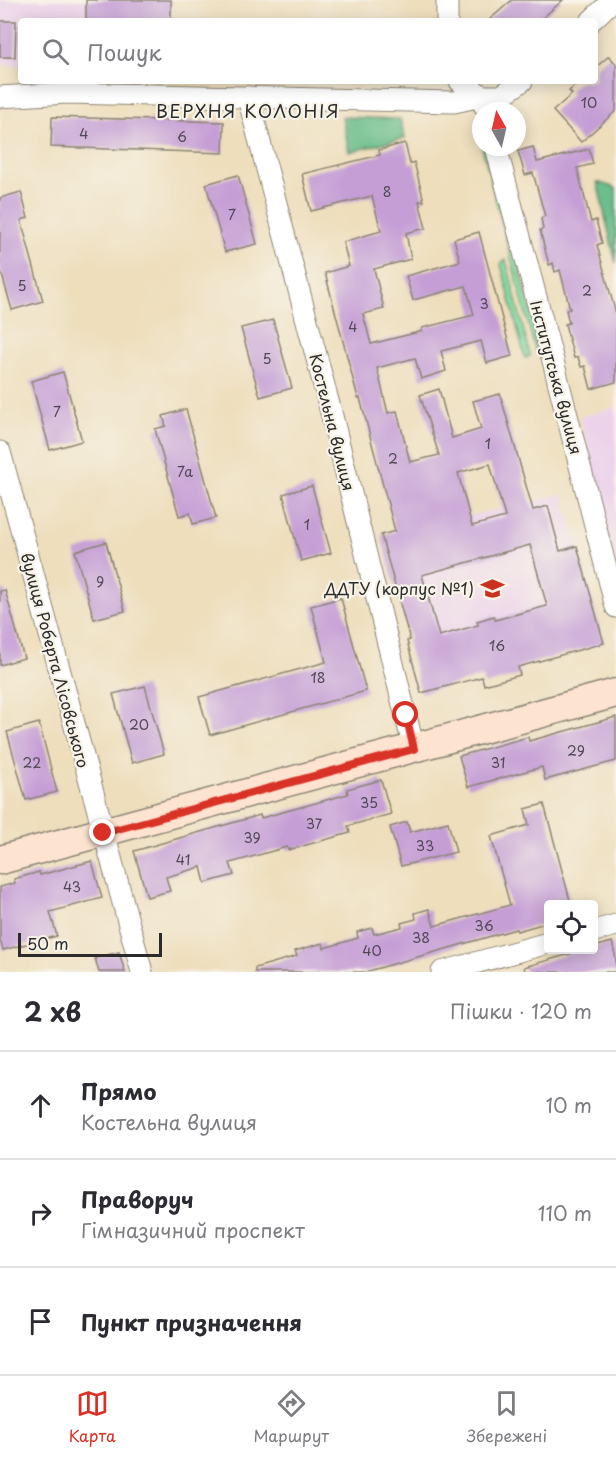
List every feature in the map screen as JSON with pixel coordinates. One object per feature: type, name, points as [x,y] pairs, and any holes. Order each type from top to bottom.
[{"type":"main road","points":[[0,860],[616,693]]},
{"type":"street","points":[[447,0],[447,18]]},
{"type":"street","points":[[594,18],[613,0]]},
{"type":"street","points":[[463,84],[482,102]]},
{"type":"street","points":[[488,102],[518,84]]},
{"type":"street","points":[[0,97],[67,93],[472,103]]},
{"type":"street","name":"Костельна вулиця","points":[[248,97],[334,424],[414,749]]},
{"type":"street","name":"Інститутська вулиця","points":[[497,156],[616,607]]},
{"type":"street","name":"вулиця Роберта Лісовського","points":[[0,452],[142,972]]},
{"type":"street","points":[[598,930],[616,924]]},
{"type":"street","points":[[442,972],[544,944]]},
{"type":"shaded area","points":[[0,0],[171,0],[171,18],[18,18],[18,66],[0,65]]},
{"type":"shaded area","points":[[616,407],[616,572],[580,417]]},
{"type":"shaded area","name":"ДДТУ (корпус №1)","points":[[563,494],[590,594],[573,599],[587,648],[519,666],[520,675],[484,685],[481,677],[421,693],[407,641],[410,639],[394,582],[410,577],[472,526],[470,516]]},
{"type":"green space","points":[[342,117],[400,119],[405,138],[349,152]]},
{"type":"green space","points":[[484,156],[489,156],[541,349],[536,353]]},
{"type":"green space","points":[[597,182],[616,188],[616,263]]},
{"type":"green space","points":[[506,260],[530,356],[525,358],[501,264]]},
{"type":"building","points":[[86,0],[171,0],[171,18],[86,18]]},
{"type":"building","points":[[512,0],[563,0],[542,18],[491,18]]},
{"type":"building","points":[[0,21],[16,21],[15,57],[0,57]]},
{"type":"building","points":[[609,56],[616,64],[616,111],[581,142],[553,111],[572,94],[569,91],[577,84],[598,84],[598,65]]},
{"type":"building","points":[[52,117],[224,122],[223,153],[51,147]]},
{"type":"building","points":[[405,143],[410,164],[414,162],[424,201],[419,201],[426,228],[406,233],[411,259],[374,269],[384,309],[363,314],[371,344],[474,315],[466,286],[413,300],[406,276],[460,261],[454,239],[479,232],[512,356],[487,363],[481,341],[441,351],[446,371],[421,379],[415,358],[377,368],[388,413],[397,411],[410,462],[439,455],[420,395],[439,389],[452,438],[481,429],[473,401],[500,394],[533,510],[548,506],[560,551],[577,546],[604,643],[518,667],[520,675],[484,685],[482,677],[421,693],[407,641],[410,640],[381,535],[395,531],[325,273],[349,266],[343,242],[381,231],[372,196],[311,211],[302,174],[380,155],[379,150]],"holes":[[[490,464],[505,517],[472,526],[458,473]],[[530,545],[547,606],[495,620],[494,616],[477,621],[478,625],[439,636],[422,575]]]},
{"type":"building","points":[[533,147],[537,162],[589,149],[593,164],[577,168],[591,222],[596,220],[602,243],[597,245],[616,314],[616,382],[591,389],[585,366],[581,367],[578,357],[574,358],[565,324],[569,323],[566,310],[570,309],[560,270],[555,272],[553,263],[549,265],[540,230],[543,229],[541,218],[545,216],[533,173],[525,175],[519,156],[526,156],[526,149]]},
{"type":"building","points":[[238,175],[257,244],[225,252],[206,184]]},
{"type":"building","points":[[21,192],[28,218],[21,220],[43,301],[12,310],[0,268],[0,198]]},
{"type":"building","points":[[273,320],[292,388],[260,397],[241,328]]},
{"type":"building","points":[[63,372],[82,441],[50,450],[31,381]]},
{"type":"building","points":[[186,409],[216,518],[193,524],[190,513],[179,516],[155,429],[166,426],[163,416]]},
{"type":"building","points":[[312,486],[331,553],[301,561],[283,494]]},
{"type":"building","points":[[106,542],[125,611],[94,619],[75,551]]},
{"type":"building","points":[[5,590],[24,658],[0,665],[0,591]]},
{"type":"building","points":[[341,598],[366,691],[210,735],[199,697],[326,662],[311,606]]},
{"type":"building","points":[[145,686],[164,754],[132,763],[113,694]]},
{"type":"building","points":[[616,717],[616,761],[545,780],[542,767],[468,787],[459,756],[528,737],[529,741]]},
{"type":"building","points":[[39,723],[57,792],[26,800],[7,732]]},
{"type":"building","points":[[381,780],[391,814],[348,826],[350,833],[230,863],[234,875],[205,883],[201,867],[166,877],[170,891],[147,897],[134,851],[260,815],[261,818],[348,794],[347,789]]},
{"type":"building","points":[[544,804],[570,900],[544,900],[544,923],[517,931],[516,929],[365,972],[255,972],[255,968],[297,956],[295,951],[323,943],[324,948],[358,938],[357,932],[372,928],[374,934],[402,927],[401,923],[416,919],[415,913],[429,909],[434,926],[510,905],[491,836],[529,825],[525,809]]},
{"type":"building","points":[[407,822],[410,832],[448,822],[456,852],[401,866],[390,827]]},
{"type":"building","points":[[92,861],[102,898],[50,912],[57,936],[3,950],[0,940],[0,887],[15,883],[14,879],[39,872],[40,875]]},
{"type":"building","points":[[612,942],[616,972],[525,972],[524,967],[570,954],[598,954],[598,946]]},
{"type":"building","points":[[119,952],[125,972],[99,972],[95,958]]},
{"type":"place","name":"ДДТУ (корпус №1)","points":[[492,588]]},
{"type":"district","name":"ВЕРХНЯ КОЛОНІЯ","points":[[248,110]]},
{"type":"route","points":[[103,833],[414,749],[406,715]]}]
